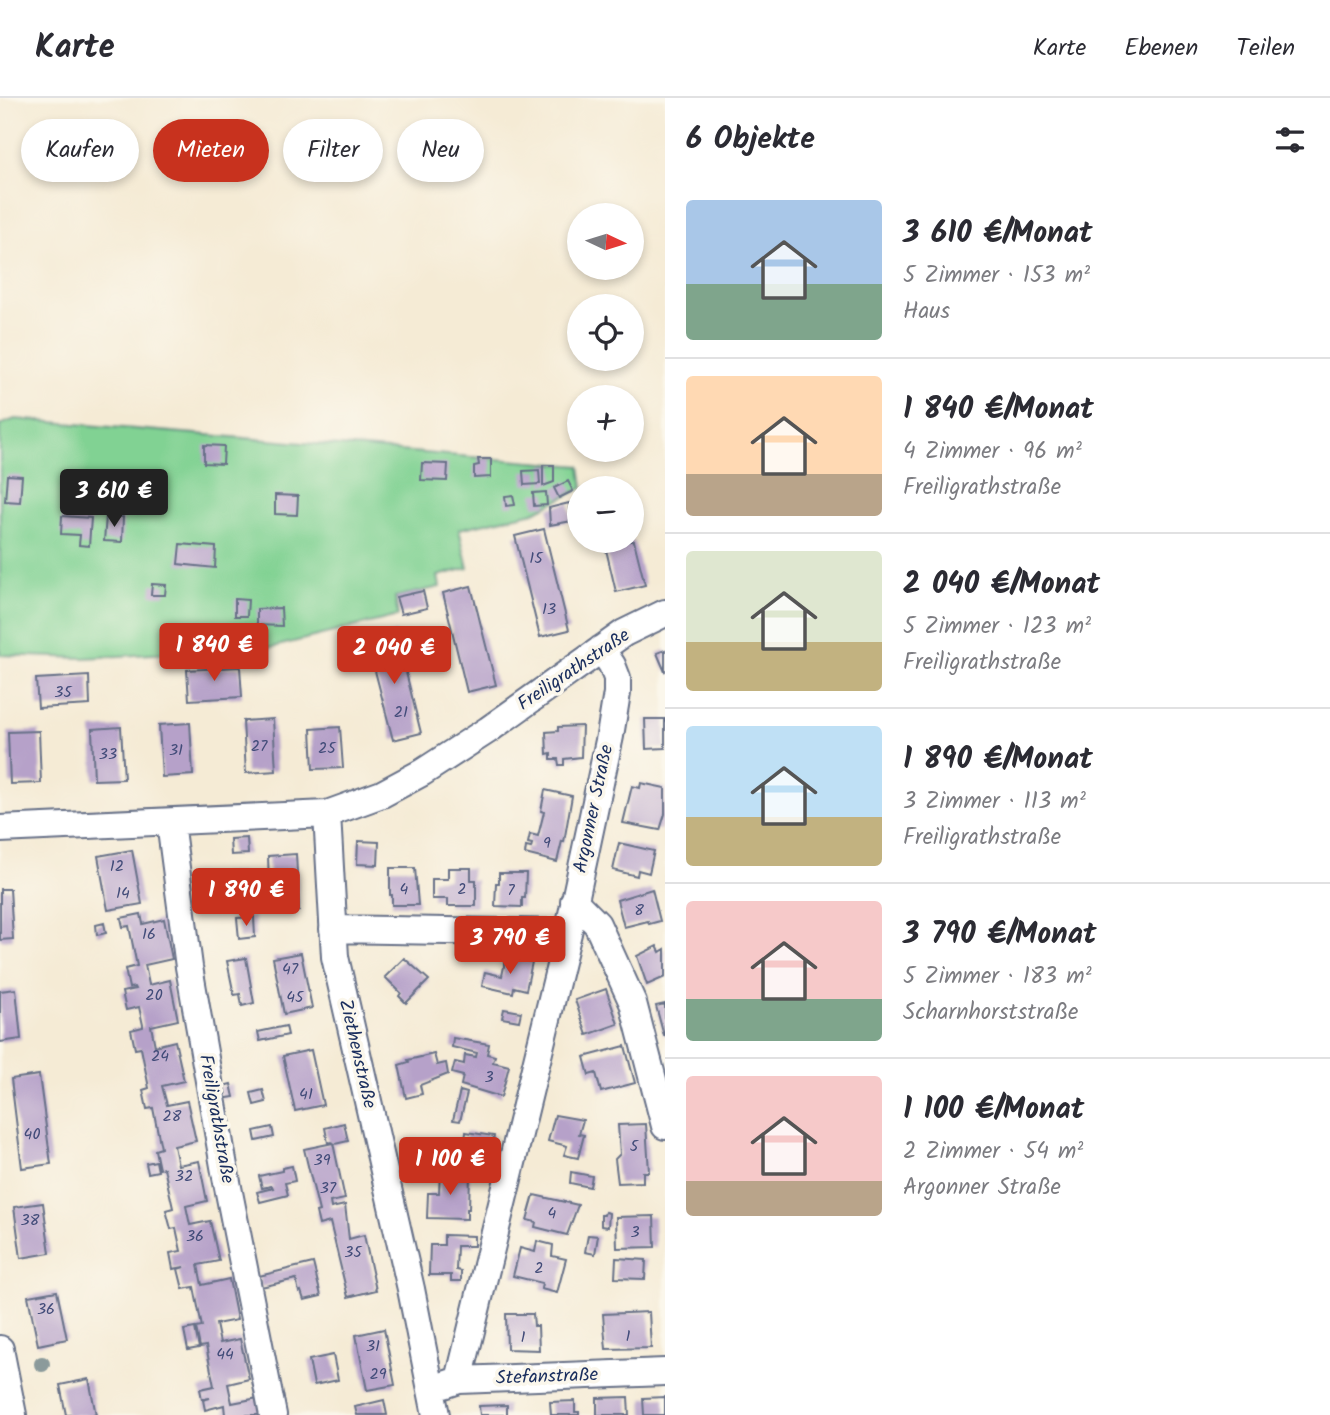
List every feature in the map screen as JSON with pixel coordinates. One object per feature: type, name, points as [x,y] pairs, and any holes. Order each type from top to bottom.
[{"type":"street","name":"Freiligrathstraße","points":[[0,829],[327,814],[382,794],[423,772],[488,730],[624,633],[665,612]]},
{"type":"street","name":"Argonner Straße","points":[[459,1380],[568,933],[617,693],[617,678],[601,649]]},
{"type":"street","name":"Ziethenstraße","points":[[327,814],[335,957],[411,1289],[436,1415]]},
{"type":"street","name":"Freiligrathstraße","points":[[170,822],[194,994],[225,1172],[273,1415]]},
{"type":"street","points":[[574,901],[597,923],[633,1003],[665,1126]]},
{"type":"street","points":[[333,929],[568,933]]},
{"type":"street","points":[[0,1349],[13,1415]]},
{"type":"street","name":"Stefanstraße","points":[[430,1389],[459,1380],[665,1373]]},
{"type":"green space","points":[[15,419],[580,466],[581,476],[567,476],[567,496],[534,512],[459,529],[468,568],[438,576],[440,587],[395,597],[398,616],[273,647],[84,658],[0,655],[0,425]]},
{"type":"building","points":[[204,445],[224,446],[223,464],[204,463]]},
{"type":"building","points":[[478,459],[491,459],[491,477],[474,478],[474,466],[479,465]]},
{"type":"building","points":[[422,463],[448,464],[447,481],[421,480]]},
{"type":"building","points":[[543,465],[554,465],[554,482],[543,486]]},
{"type":"building","points":[[539,470],[540,484],[524,485],[523,471]]},
{"type":"building","points":[[7,475],[22,476],[20,502],[5,501]]},
{"type":"building","points":[[567,482],[567,494],[559,498],[554,488]]},
{"type":"building","points":[[546,492],[547,505],[534,506],[533,493]]},
{"type":"building","points":[[275,495],[298,496],[297,515],[275,514]]},
{"type":"building","points":[[513,495],[515,505],[506,506],[505,496]]},
{"type":"building","points":[[567,504],[567,522],[550,525],[549,508]]},
{"type":"building","points":[[62,516],[91,518],[89,546],[79,545],[80,535],[61,534]]},
{"type":"building","points":[[106,516],[123,517],[122,542],[104,541]]},
{"type":"building","points":[[544,529],[569,630],[540,637],[515,536]]},
{"type":"building","points":[[180,544],[216,547],[215,568],[178,564]]},
{"type":"building","points":[[607,553],[637,553],[645,585],[616,592]]},
{"type":"building","points":[[152,584],[166,585],[165,595],[151,595]]},
{"type":"building","points":[[471,586],[496,685],[467,692],[443,593]]},
{"type":"building","points":[[423,591],[427,608],[401,614],[396,597]]},
{"type":"building","points":[[235,599],[248,600],[247,616],[235,616]]},
{"type":"building","points":[[281,608],[282,626],[257,625],[257,609]]},
{"type":"building","points":[[396,632],[421,733],[393,740],[367,640]]},
{"type":"building","points":[[665,650],[665,672],[657,653]]},
{"type":"building","points":[[240,667],[242,697],[189,700],[187,670]]},
{"type":"building","points":[[89,676],[90,705],[38,708],[36,679]]},
{"type":"building","points":[[273,719],[276,771],[246,773],[243,721]]},
{"type":"building","points":[[645,719],[665,719],[665,748],[646,749]]},
{"type":"building","points":[[190,723],[193,775],[162,777],[159,725]]},
{"type":"building","points":[[582,726],[581,757],[564,759],[564,765],[559,765],[558,759],[551,759],[551,753],[547,754],[546,732],[558,731],[558,727]]},
{"type":"building","points":[[121,727],[124,779],[94,780],[92,729]]},
{"type":"building","points":[[340,727],[343,768],[313,769],[311,729]]},
{"type":"building","points":[[39,731],[41,783],[10,784],[8,732]]},
{"type":"building","points":[[641,783],[665,788],[665,814],[660,830],[623,823],[632,786],[640,788]]},
{"type":"building","points":[[545,790],[572,796],[564,842],[562,841],[557,862],[525,854],[526,847],[531,848],[532,844],[528,843],[530,834],[538,836],[544,812],[541,811]]},
{"type":"building","points":[[247,838],[248,854],[231,855],[230,839]]},
{"type":"building","points":[[358,841],[379,842],[378,865],[357,864]]},
{"type":"building","points":[[619,843],[654,851],[649,873],[638,870],[637,876],[613,870]]},
{"type":"building","points":[[132,850],[142,904],[108,910],[98,856]]},
{"type":"building","points":[[296,854],[299,911],[270,912],[268,856]]},
{"type":"building","points":[[390,868],[415,868],[418,905],[392,905]]},
{"type":"building","points":[[448,868],[471,868],[471,880],[476,880],[476,906],[448,906],[448,899],[432,899],[432,879],[448,879]]},
{"type":"building","points":[[223,873],[242,873],[243,898],[221,899]]},
{"type":"building","points":[[499,873],[526,873],[522,907],[495,906]]},
{"type":"building","points":[[0,889],[10,889],[13,939],[0,940]]},
{"type":"building","points":[[652,889],[660,921],[624,927],[617,900]]},
{"type":"building","points":[[141,914],[143,924],[164,919],[172,959],[145,965],[149,985],[170,980],[178,1020],[151,1026],[155,1046],[175,1041],[184,1081],[162,1086],[167,1105],[187,1101],[196,1141],[174,1146],[178,1165],[199,1161],[207,1201],[186,1206],[190,1225],[210,1221],[219,1261],[198,1265],[202,1285],[229,1279],[237,1320],[216,1324],[218,1334],[220,1343],[240,1339],[249,1379],[228,1384],[232,1403],[258,1398],[262,1415],[225,1415],[224,1405],[205,1410],[203,1400],[210,1398],[202,1399],[200,1389],[214,1386],[206,1346],[200,1347],[196,1328],[202,1327],[194,1287],[183,1289],[178,1269],[184,1267],[173,1269],[170,1253],[181,1251],[176,1228],[171,1229],[166,1210],[173,1208],[164,1168],[159,1169],[155,1150],[161,1148],[153,1108],[147,1109],[143,1090],[149,1088],[141,1048],[135,1049],[131,1030],[143,1025],[139,1007],[126,1010],[122,992],[136,989],[129,988],[125,969],[137,966],[129,926],[123,927],[121,918]]},
{"type":"building","points":[[254,917],[255,937],[239,939],[237,918]]},
{"type":"building","points":[[104,923],[106,933],[97,935],[96,925]]},
{"type":"building","points":[[657,946],[660,952],[665,949],[665,977],[647,985],[637,956]]},
{"type":"building","points":[[301,953],[312,1008],[284,1014],[273,958]]},
{"type":"building","points":[[506,957],[532,962],[526,990],[514,987],[513,993],[482,986],[485,972],[502,976]]},
{"type":"building","points":[[246,958],[254,1003],[242,1006],[240,994],[234,995],[227,961]]},
{"type":"building","points":[[404,958],[429,980],[406,1003],[399,996],[401,993],[385,977]]},
{"type":"building","points":[[16,989],[21,1039],[0,1042],[0,991]]},
{"type":"building","points":[[606,989],[618,1024],[587,1035],[575,1000]]},
{"type":"building","points":[[665,1004],[665,1036],[664,1036],[656,1006]]},
{"type":"building","points":[[504,1009],[521,1012],[519,1021],[502,1018]]},
{"type":"building","points":[[286,1026],[288,1035],[260,1041],[258,1032]]},
{"type":"building","points":[[453,1038],[489,1044],[487,1054],[495,1056],[493,1062],[509,1066],[501,1097],[461,1085],[463,1076],[452,1073],[455,1062],[464,1064],[465,1055],[476,1057],[477,1053],[452,1047]]},
{"type":"building","points":[[625,1046],[635,1083],[601,1092],[596,1073],[589,1075],[584,1057]]},
{"type":"building","points":[[311,1050],[323,1105],[295,1111],[283,1056]]},
{"type":"building","points":[[434,1054],[437,1065],[446,1063],[448,1074],[420,1085],[422,1094],[406,1098],[399,1065]]},
{"type":"building","points":[[39,1075],[51,1164],[22,1168],[11,1079]]},
{"type":"building","points":[[231,1084],[234,1097],[221,1099],[219,1087]]},
{"type":"building","points":[[263,1090],[266,1102],[254,1105],[251,1093]]},
{"type":"building","points":[[460,1091],[467,1093],[460,1121],[453,1120]]},
{"type":"building","points":[[555,1115],[583,1120],[579,1134],[584,1135],[578,1158],[564,1155],[567,1146],[548,1141]]},
{"type":"building","points":[[344,1123],[348,1141],[328,1143],[325,1128]]},
{"type":"building","points":[[646,1124],[649,1172],[643,1172],[643,1182],[618,1183],[615,1159],[620,1154],[618,1125]]},
{"type":"building","points":[[272,1127],[274,1137],[256,1141],[254,1131]]},
{"type":"building","points":[[466,1132],[494,1136],[493,1143],[465,1139]]},
{"type":"building","points":[[333,1143],[345,1199],[330,1202],[331,1208],[345,1205],[349,1239],[364,1235],[376,1290],[348,1297],[330,1222],[319,1225],[316,1212],[319,1211],[304,1149]]},
{"type":"building","points":[[442,1153],[459,1155],[457,1166],[441,1164]]},
{"type":"building","points":[[156,1161],[158,1171],[148,1173],[146,1163]]},
{"type":"building","points":[[292,1166],[295,1181],[285,1183],[288,1195],[260,1202],[257,1192],[273,1188],[262,1188],[259,1176]]},
{"type":"building","points":[[440,1172],[470,1173],[467,1219],[427,1218],[428,1193],[439,1193]]},
{"type":"building","points":[[571,1172],[592,1176],[590,1187],[570,1183]]},
{"type":"building","points":[[534,1195],[578,1205],[567,1235],[535,1227],[536,1222],[527,1220]]},
{"type":"building","points":[[43,1203],[50,1253],[21,1258],[14,1207]]},
{"type":"building","points":[[609,1213],[608,1227],[601,1226],[601,1215]]},
{"type":"building","points":[[654,1216],[655,1247],[617,1248],[616,1217]]},
{"type":"building","points":[[444,1235],[474,1236],[474,1246],[457,1246],[456,1270],[461,1271],[461,1281],[451,1281],[451,1275],[429,1275],[430,1245],[444,1245]]},
{"type":"building","points":[[588,1235],[598,1236],[595,1254],[585,1252]]},
{"type":"building","points":[[537,1241],[553,1245],[552,1256],[566,1259],[557,1293],[541,1289],[542,1283],[513,1276],[520,1248],[535,1252]]},
{"type":"building","points":[[616,1258],[646,1260],[645,1279],[615,1278]]},
{"type":"building","points":[[313,1263],[321,1296],[304,1300],[296,1279],[261,1287],[259,1276]]},
{"type":"building","points":[[57,1291],[67,1339],[38,1345],[28,1296]]},
{"type":"building","points":[[649,1312],[651,1348],[606,1349],[603,1314]]},
{"type":"building","points":[[506,1314],[533,1314],[534,1326],[538,1326],[539,1350],[507,1349]]},
{"type":"building","points":[[195,1328],[199,1348],[188,1350],[184,1330]]},
{"type":"building","points":[[384,1329],[395,1385],[367,1390],[356,1335]]},
{"type":"building","points":[[333,1355],[338,1380],[314,1385],[309,1360]]},
{"type":"building","points":[[89,1379],[96,1415],[66,1415],[60,1385]]},
{"type":"building","points":[[628,1397],[629,1415],[597,1415],[597,1398]]},
{"type":"building","points":[[665,1397],[665,1415],[644,1415],[643,1398]]},
{"type":"building","points":[[384,1400],[387,1415],[357,1415],[355,1407]]},
{"type":"building","points":[[575,1401],[575,1412],[579,1412],[579,1415],[551,1415],[550,1402]]},
{"type":"building","points":[[507,1405],[507,1415],[480,1415],[479,1406]]}]
